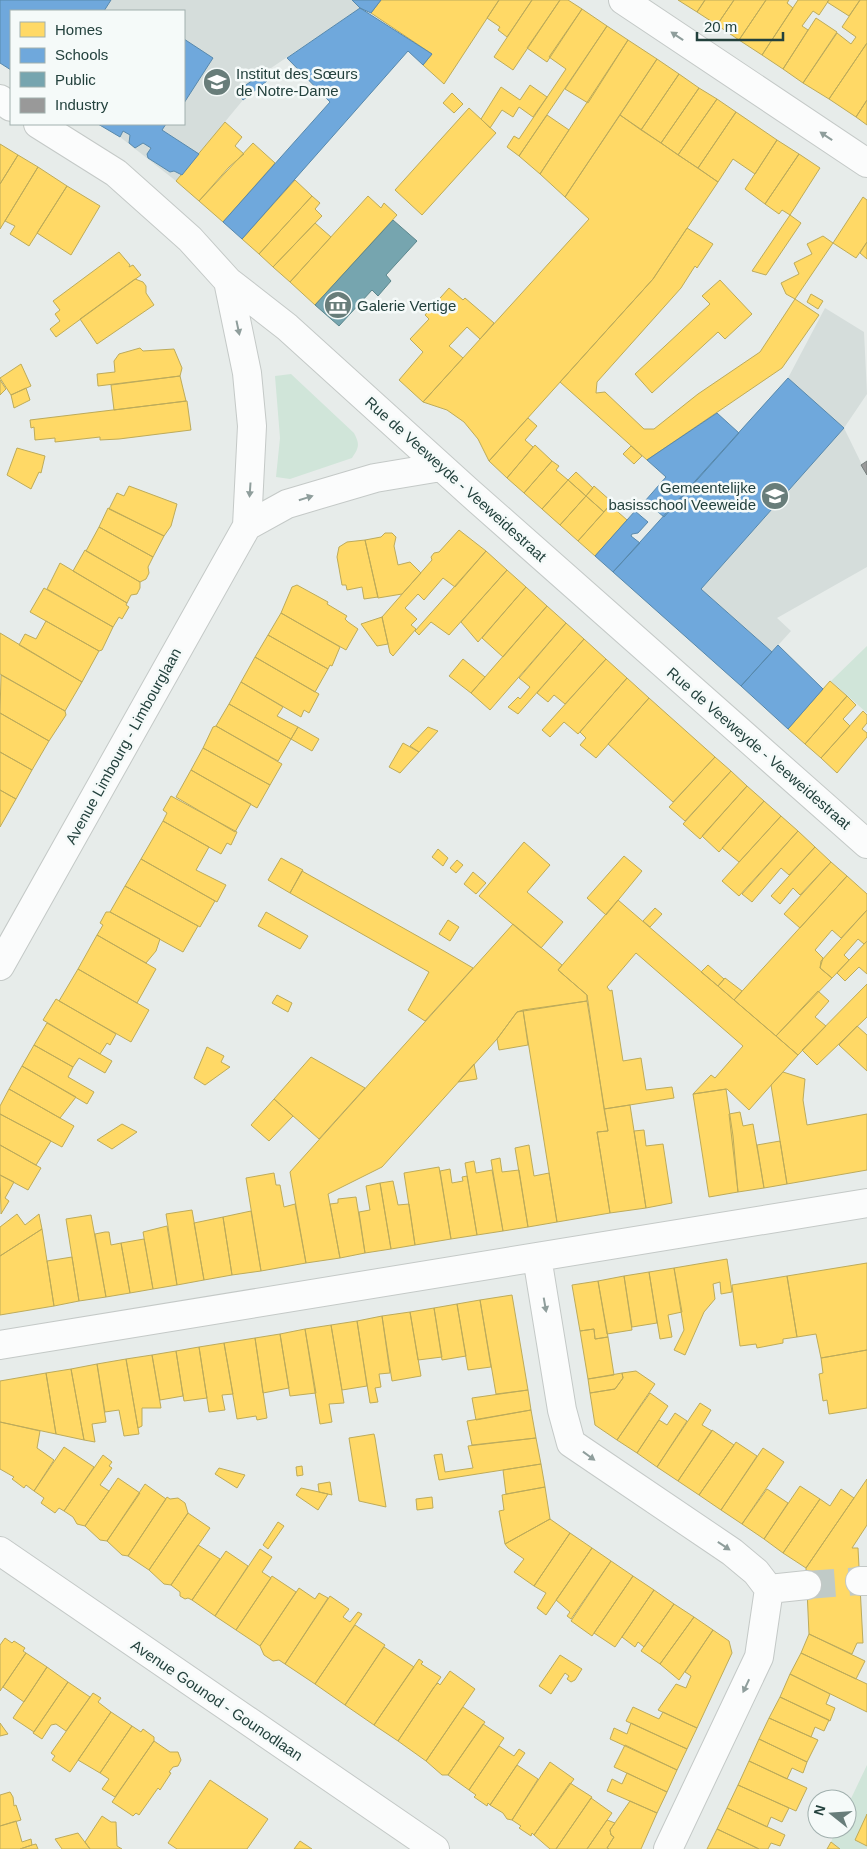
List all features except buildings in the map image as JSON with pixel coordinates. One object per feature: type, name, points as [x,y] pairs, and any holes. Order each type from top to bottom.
[{"type":"street","points":[[623,0],[867,163]]},
{"type":"street","name":"Rue de Veeweyde - Veeweidestraat","points":[[40,125],[116,173],[190,239],[228,281],[287,327],[441,467],[867,844]]},
{"type":"street","name":"Avenue Limbourg - Limbourglaan","points":[[0,966],[247,526],[252,426],[247,373],[228,281]]},
{"type":"street","points":[[247,526],[287,504],[369,479],[441,467]]},
{"type":"street","points":[[0,1345],[867,1203]]},
{"type":"street","points":[[537,1257],[562,1410],[571,1443],[732,1552],[756,1572],[769,1589],[759,1657],[668,1849]]},
{"type":"street","name":"Avenue Gounod - Gounodlaan","points":[[0,1551],[435,1849]]},
{"type":"street","points":[[769,1589],[808,1585]]},
{"type":"shaded area","name":"Institut des Sœurs de Notre-Dame","points":[[0,0],[352,0],[360,8],[237,91],[243,100],[176,181],[120,137],[100,125],[185,125],[185,10],[10,10],[10,69],[0,63]]},
{"type":"shaded area","name":"Gemeentelijke basisschool Veeweide","points":[[825,308],[864,332],[867,394],[844,428],[867,475],[867,567],[777,618],[791,631],[741,686],[613,572],[788,378]]},
{"type":"green space","points":[[291,374],[354,433],[358,446],[352,458],[290,479],[276,477],[280,438],[275,376]]},
{"type":"green space","points":[[867,646],[867,713],[831,681]]},
{"type":"green space","points":[[867,1765],[867,1849],[840,1849],[831,1842],[832,1839],[857,1839],[856,1789]]},
{"type":"tunnel","points":[[807,1585],[860,1581]]},
{"type":"place","name":"Institut des Sœurs de Notre-Dame","points":[[217,82]]},
{"type":"place","name":"Galerie Vertige","points":[[338,305]]},
{"type":"place","name":"Gemeentelijke basisschool Veeweide","points":[[775,496]]}]
